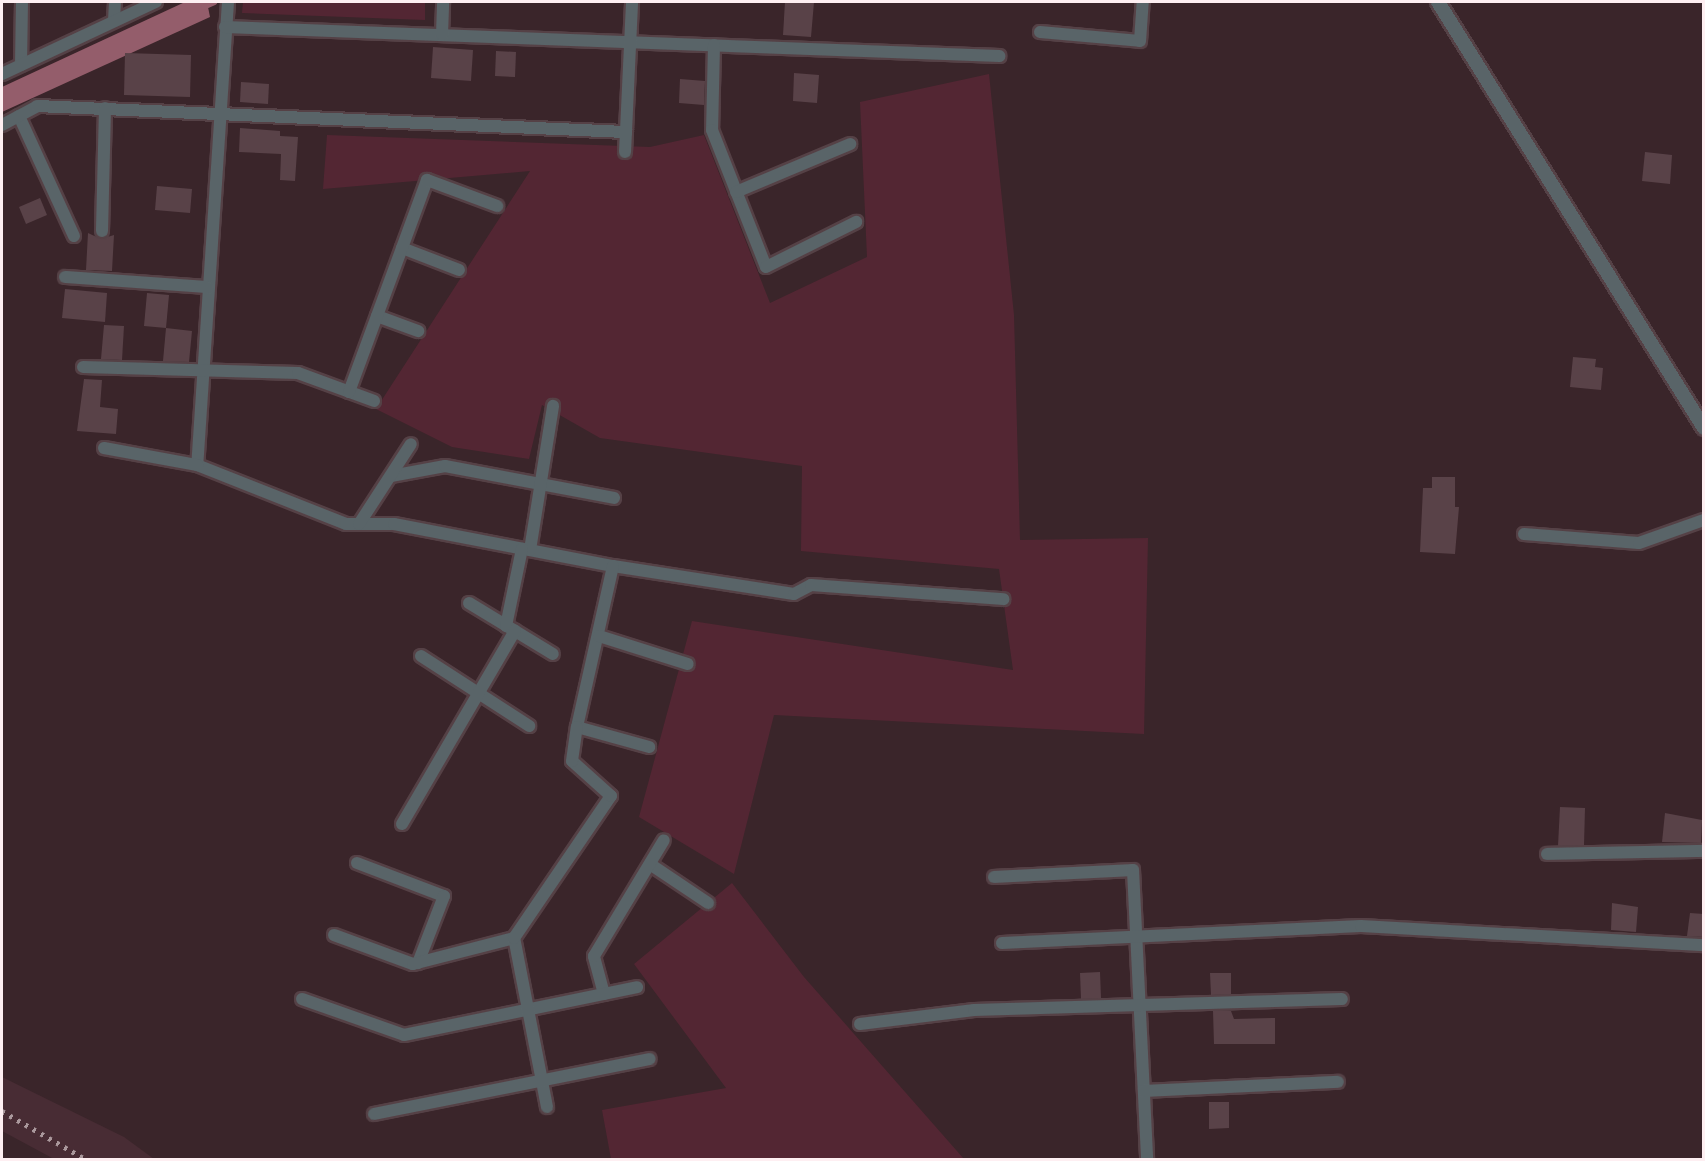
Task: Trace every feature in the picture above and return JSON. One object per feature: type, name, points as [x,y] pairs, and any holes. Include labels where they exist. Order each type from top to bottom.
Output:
[{"type":"street","points":[[21,65],[22,2]]},
{"type":"street","points":[[114,21],[115,2]]},
{"type":"street","points":[[2,74],[156,2]]},
{"type":"street","points":[[197,465],[228,2]]},
{"type":"street","points":[[442,35],[443,2]]},
{"type":"street","points":[[625,152],[632,2]]},
{"type":"street","points":[[1040,32],[1140,40],[1143,2]]},
{"type":"street","points":[[1438,2],[1704,428]]},
{"type":"street","points":[[225,27],[999,56]]},
{"type":"street","points":[[714,45],[712,130],[766,267],[856,222]]},
{"type":"street","points":[[2,124],[37,106],[626,132]]},
{"type":"street","points":[[102,231],[105,108]]},
{"type":"street","points":[[19,116],[74,236]]},
{"type":"street","points":[[736,192],[850,144]]},
{"type":"street","points":[[349,392],[427,180],[497,206]]},
{"type":"street","points":[[402,248],[459,270]]},
{"type":"street","points":[[65,277],[208,287]]},
{"type":"street","points":[[377,316],[418,331]]},
{"type":"street","points":[[83,367],[204,369],[298,374],[374,401]]},
{"type":"street","points":[[402,824],[478,693],[510,629],[553,406]]},
{"type":"street","points":[[359,524],[411,444]]},
{"type":"street","points":[[104,448],[197,465],[346,524],[394,524],[613,566],[794,594],[812,585],[1003,599]]},
{"type":"street","points":[[391,476],[445,466],[614,498]]},
{"type":"street","points":[[1524,534],[1639,543],[1704,520]]},
{"type":"street","points":[[334,935],[418,963],[514,938],[611,796],[572,761],[577,727],[613,566]]},
{"type":"street","points":[[469,603],[553,654]]},
{"type":"street","points":[[598,636],[687,664]]},
{"type":"street","points":[[421,656],[529,726]]},
{"type":"street","points":[[577,727],[649,747]]},
{"type":"street","points":[[604,994],[594,956],[664,840]]},
{"type":"street","points":[[1547,854],[1704,851]]},
{"type":"street","points":[[357,863],[444,896],[418,963]]},
{"type":"street","points":[[650,864],[708,903]]},
{"type":"street","points":[[994,877],[1133,870],[1147,1160]]},
{"type":"street","points":[[1002,943],[1361,926],[1704,945]]},
{"type":"street","points":[[514,938],[547,1107]]},
{"type":"street","points":[[302,999],[404,1035],[637,987]]},
{"type":"street","points":[[860,1024],[974,1010],[1342,999]]},
{"type":"street","points":[[374,1114],[650,1059]]},
{"type":"street","points":[[1144,1091],[1338,1082]]},
{"type":"shaded area","points":[[185,2],[207,2],[210,17],[2,112],[2,87]]},
{"type":"shaded area","points":[[243,2],[425,2],[425,20],[242,13]]},
{"type":"shaded area","points":[[989,74],[1014,315],[1020,540],[1148,538],[1144,734],[774,715],[734,874],[639,817],[692,621],[1013,670],[999,569],[801,551],[802,466],[600,438],[542,405],[529,459],[452,447],[376,409],[530,171],[323,189],[327,135],[650,147],[704,135],[770,303],[867,257],[860,102]]},
{"type":"shaded area","points":[[732,883],[804,977],[964,1159],[611,1159],[602,1110],[726,1088],[634,964]]},
{"type":"shaded area","points":[[2,1077],[124,1137],[154,1159],[54,1159],[2,1131]]},
{"type":"building","points":[[785,2],[814,2],[811,37],[783,35]]},
{"type":"building","points":[[433,47],[473,50],[471,81],[431,78]]},
{"type":"building","points":[[496,51],[516,52],[515,77],[495,76]]},
{"type":"building","points":[[125,53],[191,55],[190,97],[124,95]]},
{"type":"building","points":[[794,73],[819,75],[817,103],[793,101]]},
{"type":"building","points":[[680,79],[705,81],[704,105],[679,103]]},
{"type":"building","points":[[241,82],[269,84],[268,104],[240,102]]},
{"type":"building","points":[[240,128],[280,131],[280,136],[298,137],[295,181],[280,180],[281,154],[239,152]]},
{"type":"building","points":[[1645,152],[1672,155],[1670,184],[1642,181]]},
{"type":"building","points":[[157,186],[192,189],[190,213],[155,210]]},
{"type":"building","points":[[40,198],[47,215],[26,224],[19,207]]},
{"type":"building","points":[[88,233],[101,239],[114,235],[112,271],[86,270]]},
{"type":"building","points":[[65,289],[107,293],[105,322],[62,318]]},
{"type":"building","points":[[147,293],[169,295],[166,328],[144,326]]},
{"type":"building","points":[[104,325],[124,326],[122,360],[101,359]]},
{"type":"building","points":[[166,328],[192,331],[189,362],[163,361]]},
{"type":"building","points":[[1573,357],[1596,359],[1595,367],[1603,368],[1601,390],[1570,387]]},
{"type":"building","points":[[84,379],[102,380],[100,407],[118,409],[116,434],[77,431]]},
{"type":"building","points":[[1432,477],[1455,477],[1455,507],[1459,507],[1455,554],[1420,552],[1423,488],[1432,488]]},
{"type":"building","points":[[1560,807],[1585,808],[1584,845],[1558,846]]},
{"type":"building","points":[[1665,813],[1702,820],[1701,843],[1662,842]]},
{"type":"building","points":[[1612,903],[1638,907],[1636,932],[1611,930]]},
{"type":"building","points":[[1690,913],[1704,914],[1704,937],[1687,936]]},
{"type":"building","points":[[1100,972],[1101,998],[1081,999],[1080,973]]},
{"type":"building","points":[[1210,973],[1231,973],[1231,994],[1211,995]]},
{"type":"building","points":[[1213,1011],[1231,1011],[1234,1019],[1275,1018],[1275,1044],[1214,1044]]},
{"type":"building","points":[[1209,1102],[1229,1102],[1229,1128],[1209,1129]]},
{"type":"waterway","points":[[203,7],[214,2]]},
{"type":"railway","points":[[2,1111],[87,1160]]}]
